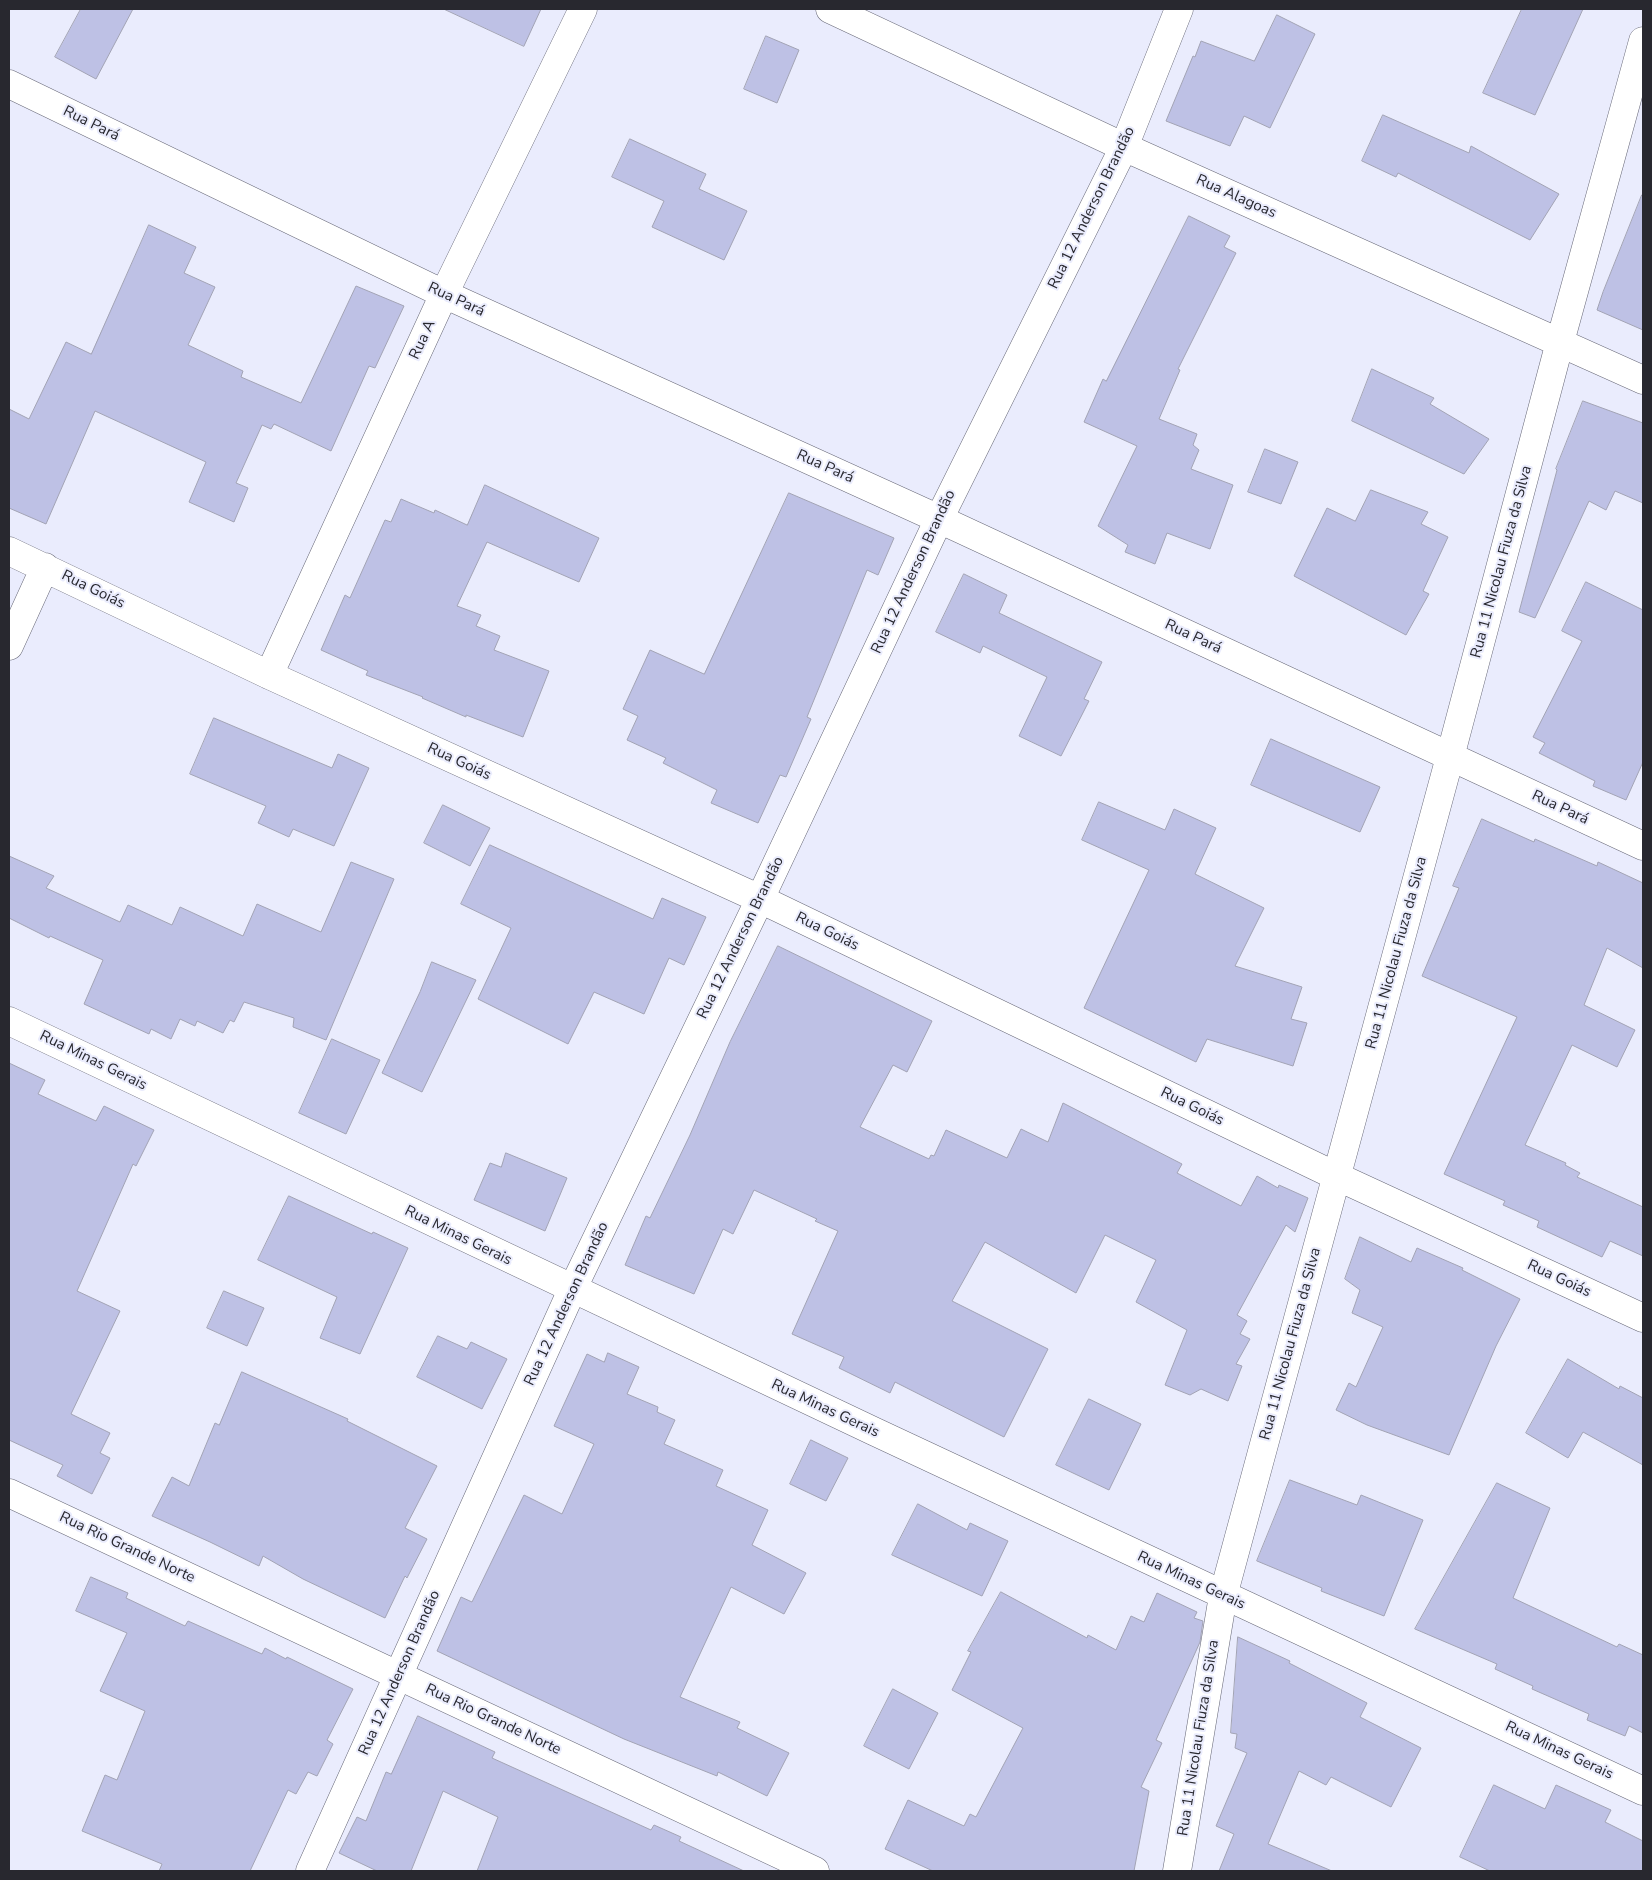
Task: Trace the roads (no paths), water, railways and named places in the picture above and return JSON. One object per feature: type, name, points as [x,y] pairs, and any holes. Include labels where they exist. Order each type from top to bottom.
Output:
[{"type":"street","name":"Rua A","points":[[269,675],[444,294],[583,9]]},
{"type":"street","name":"Rua Alagoas","points":[[830,9],[1124,147],[1643,380]]},
{"type":"street","name":"Rua 12 Anderson Brandão","points":[[310,1871],[572,1290],[760,899],[939,519],[1124,147],[1179,9]]},
{"type":"street","name":"Rua 11 Nicolau Fiuza da Silva","points":[[1177,1871],[1223,1596],[1560,342],[1643,41]]},
{"type":"street","name":"Rua Pará","points":[[9,84],[444,294],[939,519],[1643,846]]},
{"type":"street","name":"Rua Goiás","points":[[9,550],[269,675],[760,899],[1336,1176],[1643,1318]]},
{"type":"street","points":[[9,646],[44,566]]},
{"type":"street","name":"Rua Minas Gerais","points":[[9,1021],[572,1290],[1643,1791]]},
{"type":"street","name":"Rua Rio Grande Norte","points":[[9,1493],[814,1871]]}]
